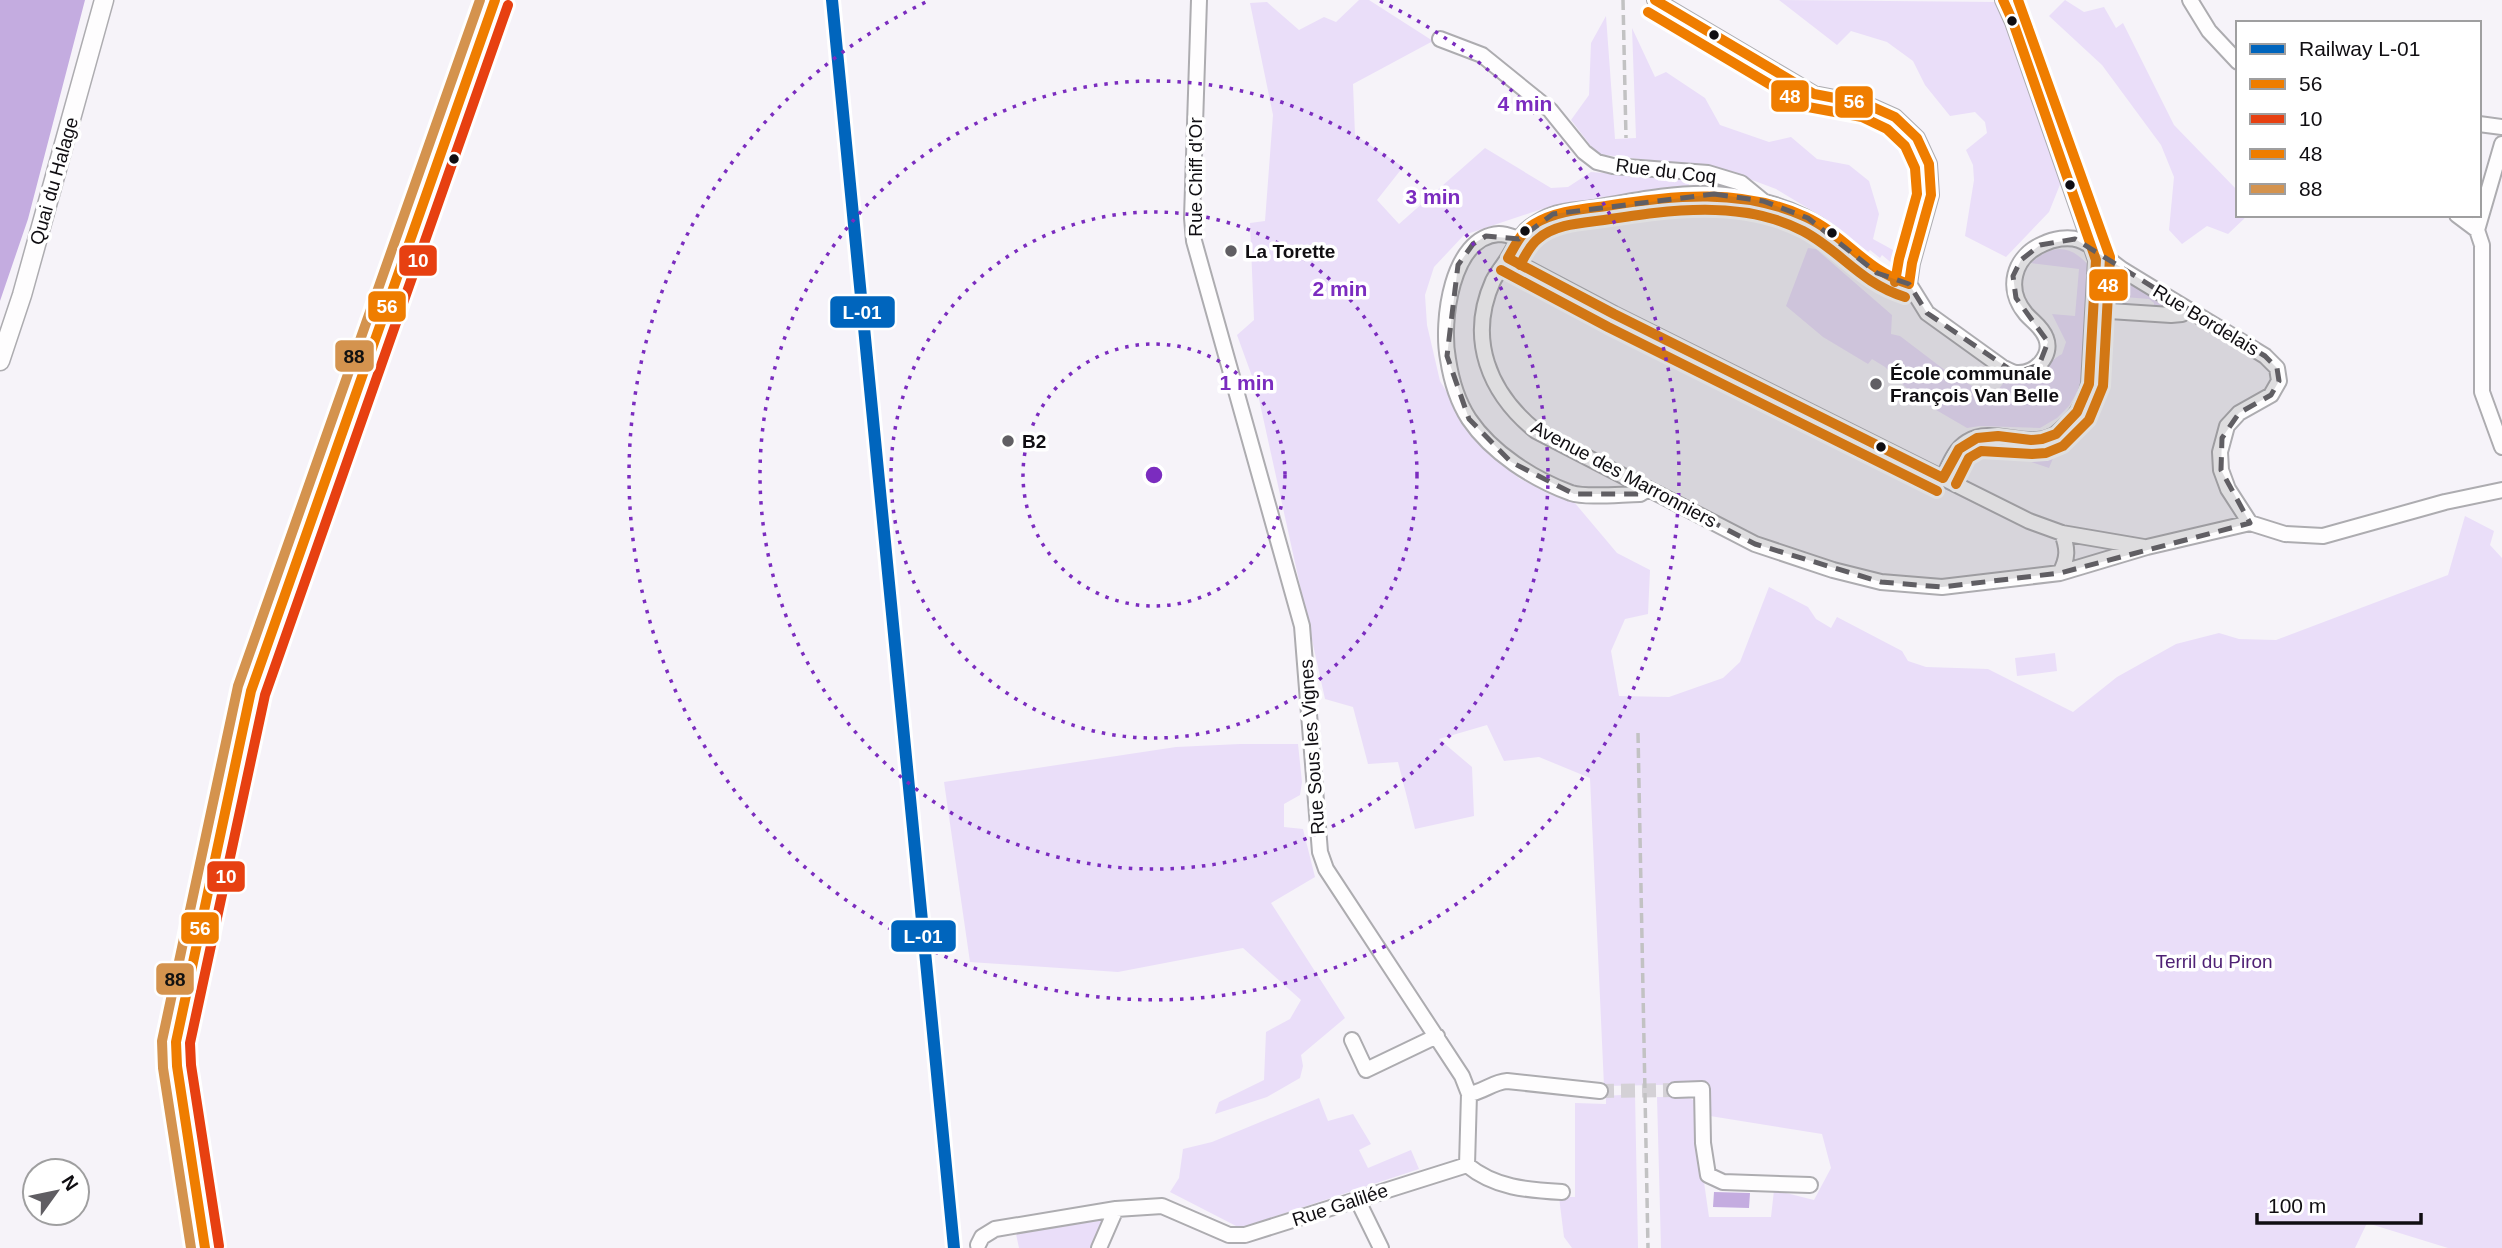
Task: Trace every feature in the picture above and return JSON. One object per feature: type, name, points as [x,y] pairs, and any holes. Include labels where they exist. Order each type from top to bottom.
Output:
[{"type":"main road","name":"Quai du Halage","points":[[0,361],[26,282],[104,0]]},
{"type":"street","points":[[205,1248],[177,1066],[176,1042],[251,691],[495,0]]},
{"type":"street","name":"Rue Chiff d'Or","points":[[1199,0],[1192,218],[1194,241],[1247,431]]},
{"type":"street","points":[[1655,0],[1814,94],[1866,104],[1895,117],[1917,138],[1929,164],[1931,195],[1912,263],[1909,285]]},
{"type":"street","points":[[1943,478],[1955,453],[1967,442],[1982,437],[2039,439],[2052,436],[2071,420],[2085,400],[2089,384],[2096,260],[2003,0]]},
{"type":"street","points":[[2190,0],[2209,31],[2236,60]]},
{"type":"street","name":"Rue du Coq","points":[[1440,39],[1482,55],[1550,110],[1584,152],[1597,162],[1613,166],[1709,173],[1741,183],[1763,201]]},
{"type":"street","points":[[2481,124],[2502,127]]},
{"type":"street","points":[[2481,216],[2502,144]]},
{"type":"street","name":"Avenue des Marronniers","points":[[1909,285],[1892,281],[1877,273],[1828,231],[1808,218],[1763,201],[1714,194],[1673,196],[1553,214],[1531,226],[1519,239],[1494,278],[1483,324],[1484,360],[1501,395],[1536,431],[1755,544],[1833,570],[1881,582],[1942,587],[2060,573],[2147,547],[2250,523]]},
{"type":"street","points":[[2460,217],[2477,230]]},
{"type":"street","points":[[2481,217],[2477,230],[2482,254],[2482,393],[2502,447]]},
{"type":"street","points":[[1519,239],[1502,233],[1486,236],[1473,244],[1458,265],[1447,319],[1447,356],[1454,386],[1469,419],[1511,462],[1574,494],[1640,494],[1648,489]]},
{"type":"street","name":"Rue Bordelais","points":[[1909,285],[1927,313],[1955,334],[2002,367],[2015,373],[2029,371],[2039,365],[2045,356],[2048,342],[2042,330],[2026,314],[2016,298],[2013,276],[2021,260],[2039,245],[2056,239],[2075,239],[2092,246],[2115,264],[2265,356],[2277,369],[2279,381],[2271,395],[2239,413],[2227,426],[2220,452],[2221,470],[2228,489],[2250,523]]},
{"type":"street","points":[[1508,258],[1614,314],[2029,521],[2062,533],[2147,547]]},
{"type":"street","points":[[2094,310],[2171,315],[2182,314],[2186,308]]},
{"type":"street","name":"Rue Sous les Vignes","points":[[1247,431],[1303,626],[1320,852],[1326,869],[1462,1076],[1469,1094],[1467,1165]]},
{"type":"street","points":[[2250,523],[2285,534],[2323,536],[2445,502],[2502,490]]},
{"type":"street","points":[[2060,573],[2067,559],[2067,547],[2062,533]]},
{"type":"street","points":[[1352,1040],[1366,1070],[1437,1036]]},
{"type":"street","points":[[1469,1094],[1479,1093],[1499,1082],[1600,1091]]},
{"type":"street","points":[[1675,1090],[1702,1088],[1703,1143],[1708,1175],[1723,1182],[1810,1185]]},
{"type":"street","points":[[1467,1165],[1500,1185],[1562,1192]]},
{"type":"street","name":"Rue Galilée","points":[[978,1245],[982,1237],[995,1229],[1116,1209],[1162,1206],[1229,1235],[1245,1236],[1467,1165]]},
{"type":"street","points":[[1357,1199],[1381,1248]]},
{"type":"street","points":[[1099,1248],[1116,1209]]},
{"type":"highlighted area","points":[[1714,194],[1763,201],[1808,218],[1877,273],[1909,284],[1927,313],[2015,373],[2039,365],[2048,342],[2016,298],[2013,276],[2021,260],[2040,245],[2075,239],[2265,356],[2277,368],[2279,381],[2271,395],[2239,413],[2222,438],[2221,470],[2250,523],[2060,573],[1942,587],[1881,582],[1800,560],[1755,544],[1648,489],[1640,494],[1574,494],[1511,462],[1469,419],[1447,356],[1458,265],[1473,244],[1486,236],[1519,239],[1553,214]]},
{"type":"green space","name":"Terril du Piron","points":[[1359,0],[1369,0],[1433,41],[1353,84],[1355,135],[1403,167],[1377,200],[1399,224],[1485,148],[1551,188],[1568,187],[1591,172],[1688,180],[1690,189],[1548,207],[1464,235],[1434,267],[1425,295],[1427,325],[1440,381],[1477,441],[1520,479],[1574,502],[1617,553],[1650,570],[1648,614],[1625,619],[1611,651],[1619,696],[1669,697],[1723,678],[1740,662],[1769,587],[1808,607],[1816,619],[1831,628],[1837,617],[1902,651],[1908,661],[1926,667],[1988,669],[2073,712],[2117,677],[2176,644],[2219,633],[2239,639],[2276,640],[2448,575],[2465,516],[2494,531],[2490,545],[2502,558],[2502,1248],[2448,1248],[2367,1223],[2355,1248],[1661,1248],[1657,1097],[1687,1097],[1697,1102],[1701,1161],[1709,1217],[1771,1217],[1774,1190],[1814,1200],[1831,1168],[1822,1134],[1710,1116],[1708,1084],[1604,1086],[1590,778],[1539,757],[1504,761],[1487,725],[1439,739],[1472,767],[1474,816],[1415,829],[1398,762],[1368,764],[1353,707],[1325,699],[1257,390],[1237,335],[1254,320],[1250,223],[1265,221],[1273,115],[1250,3],[1267,2],[1299,30],[1324,17],[1336,22]]},
{"type":"green space","points":[[1779,0],[1997,2],[2017,48],[2061,182],[2049,212],[2006,257],[1965,236],[1974,180],[1973,165],[1966,150],[1987,133],[1985,122],[1975,112],[1950,116],[1925,85],[1913,61],[1887,42],[1851,31],[1837,45]]},
{"type":"green space","points":[[2065,0],[2084,12],[2104,7],[2116,28],[2123,23],[2174,125],[2236,189],[2236,217],[2246,217],[2228,234],[2207,226],[2182,244],[2169,230],[2174,177],[2161,145],[2102,65],[2049,16]]},
{"type":"green space","points":[[1606,16],[1615,139],[1636,138],[1632,28],[1655,77],[1666,72],[1705,98],[1720,125],[1769,142],[1791,137],[1817,159],[1849,165],[1869,181],[1879,214],[1873,239],[1904,256],[1903,266],[1897,272],[1889,272],[1894,265],[1882,255],[1880,258],[1870,250],[1867,253],[1821,216],[1776,189],[1723,169],[1597,154],[1571,120],[1589,95],[1591,43]]},
{"type":"green space","points":[[1808,248],[1816,249],[1892,315],[1891,334],[1900,336],[1950,374],[1993,397],[2007,378],[2038,376],[2062,354],[2066,342],[2052,314],[2075,316],[2079,269],[2031,263],[2046,252],[2068,250],[2089,266],[2081,386],[2069,406],[2057,418],[2040,428],[1967,428],[1919,400],[1885,367],[1872,359],[1868,364],[1823,337],[1786,306]]},
{"type":"green space","points":[[2108,275],[2115,275],[2164,304],[2165,308],[2154,310],[2154,303],[2149,299],[2112,296],[2112,282],[2103,280]]},
{"type":"green space","points":[[2061,439],[2049,468],[2002,452],[1993,446],[2044,447]]},
{"type":"green space","points":[[2055,653],[2057,671],[2017,676],[2015,658]]},
{"type":"green space","points":[[1298,744],[1302,782],[1300,795],[1284,804],[1284,827],[1303,829],[1315,877],[1271,903],[1345,1018],[1301,1055],[1303,1066],[1300,1078],[1267,1097],[1215,1114],[1219,1102],[1264,1080],[1266,1032],[1290,1019],[1301,1000],[1243,948],[1118,972],[970,962],[944,782],[1176,747]]},
{"type":"green space","points":[[1635,1094],[1638,1248],[1572,1248],[1564,1237],[1559,1197],[1575,1197],[1575,1103],[1606,1104],[1606,1096]]},
{"type":"green space","points":[[1319,1098],[1328,1121],[1353,1114],[1371,1144],[1359,1150],[1368,1168],[1411,1150],[1419,1169],[1240,1228],[1170,1192],[1179,1178],[1183,1149],[1212,1142]]},
{"type":"green space","points":[[1109,1214],[1093,1248],[1019,1248],[1016,1234]]},
{"type":"shaded area","points":[[0,0],[85,0],[28,219],[0,301]]},
{"type":"shaded area","points":[[1714,1192],[1750,1193],[1749,1208],[1713,1207]]},
{"type":"tunnel","points":[[1600,1091],[1675,1090]]},
{"type":"railway","points":[[1623,0],[1626,138]]},
{"type":"railway","points":[[1638,733],[1648,1248]]},
{"type":"rail line","name":"L-01","points":[[832,0],[954,1248]]},
{"type":"transit line","name":"88","points":[[191,1248],[163,1068],[162,1041],[238,686],[480,0]]},
{"type":"transit line","name":"56","points":[[205,1248],[177,1066],[176,1042],[251,691],[495,0]]},
{"type":"transit line","name":"56","points":[[1655,0],[1814,94],[1866,104],[1895,117],[1917,138],[1929,164],[1931,195],[1912,263],[1909,284]]},
{"type":"transit line","name":"56","points":[[1943,478],[1959,449],[1977,438],[1998,436],[2031,440],[2056,434],[2077,412],[2089,384],[2096,260],[2003,0]]},
{"type":"transit line","name":"48","points":[[1956,484],[1969,458],[1981,451],[2032,454],[2046,453],[2063,446],[2089,420],[2103,386],[2110,257],[2018,0]]},
{"type":"transit line","name":"10","points":[[219,1246],[191,1065],[190,1043],[265,695],[508,5]]},
{"type":"transit line","name":"48","points":[[1648,12],[1808,107],[1862,117],[1887,129],[1905,146],[1915,168],[1917,194],[1895,282]]},
{"type":"transit line","name":"56","points":[[1508,258],[1529,227],[1560,213],[1657,199],[1708,196],[1758,202],[1806,217],[1832,233],[1880,271],[1909,284]]},
{"type":"transit line","name":"48","points":[[1520,265],[1535,241],[1561,227],[1654,213],[1730,211],[1755,214],[1803,231],[1875,284],[1905,297]]},
{"type":"transit line","name":"56","points":[[1508,258],[1614,314],[1943,478]]},
{"type":"transit line","name":"48","points":[[1501,270],[1608,327],[1937,491]]},
{"type":"place","name":"La Torette","points":[[1231,251]]},
{"type":"place","name":"École communale François Van Belle","points":[[1876,384]]},
{"type":"place","name":"B2","points":[[1008,441]]}]
